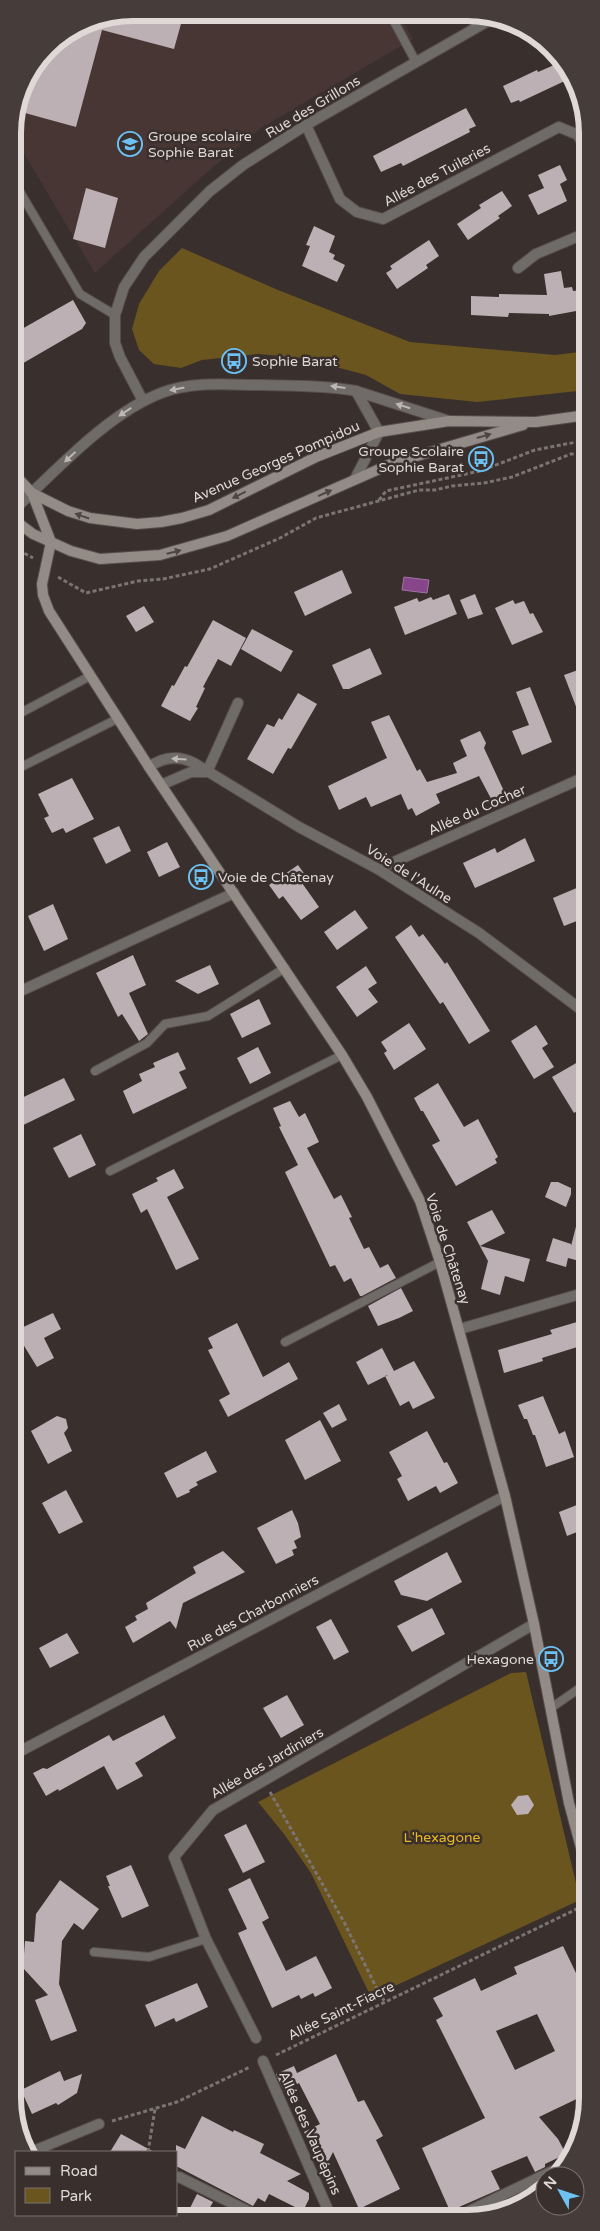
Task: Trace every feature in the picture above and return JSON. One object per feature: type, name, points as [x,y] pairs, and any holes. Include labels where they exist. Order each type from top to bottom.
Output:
[{"type":"street","name":"Rue des Grillons","points":[[143,401],[120,357],[115,343],[114,315],[124,287],[150,250],[210,191],[230,175],[306,125],[484,22]]},
{"type":"street","name":"Allée des Tuileries","points":[[306,125],[340,199],[357,212],[384,219],[559,127],[579,137]]},
{"type":"street","points":[[518,268],[536,254],[579,236]]},
{"type":"street","points":[[21,503],[106,424],[143,401],[165,391],[212,385],[333,386],[356,390],[449,421]]},
{"type":"street","points":[[355,479],[379,432],[356,390]]},
{"type":"street","name":"Avenue Georges Pompidou","points":[[32,492],[56,505],[90,518],[137,524],[182,518],[209,510],[316,457],[379,432],[449,421],[536,422],[579,417]]},
{"type":"street","name":"Avenue Georges Pompidou","points":[[21,526],[33,534],[71,551],[100,559],[160,555],[227,536],[393,464],[536,422]]},
{"type":"street","points":[[21,481],[32,492],[51,542]]},
{"type":"street","name":"Voie de Châtenay","points":[[51,542],[44,569],[43,595],[53,618],[149,767],[342,1055],[367,1097],[420,1201],[460,1329],[505,1496],[534,1624],[569,1803],[579,1840]]},
{"type":"street","points":[[161,784],[191,772],[207,772],[238,704]]},
{"type":"street","name":"Voie de l'Aulne","points":[[149,767],[165,759],[187,759],[299,827],[378,869],[479,933],[579,1008]]},
{"type":"street","name":"Allée du Cocher","points":[[378,869],[579,780]]},
{"type":"street","points":[[21,990],[234,893]]},
{"type":"street","points":[[460,1329],[579,1294]]},
{"type":"street","name":"Rue des Charbonniers","points":[[21,1751],[505,1496]]},
{"type":"street","name":"Allée des Jardiniers","points":[[256,2038],[206,1939],[174,1857],[213,1810],[534,1624]]},
{"type":"street","name":"Allée des Vaupépins","points":[[263,2061],[328,2210]]},
{"type":"street","points":[[34,2151],[99,2124]]},
{"type":"street","points":[[472,2210],[551,2172]]},
{"type":"street","points":[[179,2177],[246,2210]]},
{"type":"lane","points":[[394,21],[416,62]]},
{"type":"lane","points":[[21,194],[80,294],[114,315]]},
{"type":"lane","points":[[21,713],[90,676]]},
{"type":"lane","points":[[21,767],[118,718]]},
{"type":"lane","points":[[95,1071],[148,1043],[165,1024],[208,1016],[285,968]]},
{"type":"lane","points":[[110,1171],[342,1055]]},
{"type":"lane","points":[[285,1342],[440,1262]]},
{"type":"lane","points":[[551,1708],[579,1689]]},
{"type":"lane","points":[[94,1952],[149,1957],[206,1939]]},
{"type":"path","points":[[579,442],[535,450],[480,471],[436,482],[394,488],[386,491],[379,500],[419,490],[434,490],[503,479],[571,454],[579,454]]},
{"type":"path","points":[[262,1781],[344,1922],[385,2002]]},
{"type":"path","name":"Allée Saint-Fiacre","points":[[99,2124],[177,2102],[579,1908]]},
{"type":"path","points":[[148,2151],[155,2109]]},
{"type":"shaded area","name":"Groupe scolaire Sophie Barat","points":[[403,21],[413,39],[261,128],[204,175],[95,273],[21,148],[22,118],[30,90],[44,65],[59,49],[83,33],[118,22]]},
{"type":"shaded area","points":[[404,577],[429,580],[427,593],[402,590]]},
{"type":"green space","points":[[182,248],[278,290],[410,342],[555,355],[579,352],[579,391],[477,402],[400,394],[366,375],[302,358],[259,354],[202,360],[181,368],[154,364],[139,350],[132,329],[139,304],[159,271]]},
{"type":"green space","name":"L'hexagone","points":[[526,1672],[579,1900],[371,1997],[311,1873],[284,1834],[258,1802],[511,1673]]},
{"type":"building","points":[[182,21],[174,49],[102,30],[76,127],[25,113],[36,77],[54,54],[71,40],[90,30],[111,23]]},
{"type":"building","points":[[555,65],[566,81],[520,102],[519,100],[511,103],[503,86],[537,70],[538,72]]},
{"type":"building","points":[[466,108],[476,126],[469,129],[470,132],[403,166],[401,163],[381,172],[373,156]]},
{"type":"building","points":[[560,165],[567,180],[560,184],[567,201],[538,215],[528,195],[544,188],[538,175]]},
{"type":"building","points":[[86,188],[118,198],[105,248],[73,239]]},
{"type":"building","points":[[502,191],[512,206],[498,216],[500,218],[468,240],[457,224],[481,208],[479,205]]},
{"type":"building","points":[[314,226],[335,236],[329,252],[335,255],[333,259],[345,265],[337,282],[302,266],[310,246],[306,245]]},
{"type":"building","points":[[429,240],[439,256],[426,265],[428,268],[397,289],[386,273],[392,269],[390,266]]},
{"type":"building","points":[[561,271],[564,288],[572,287],[573,291],[579,290],[579,310],[549,316],[549,314],[509,313],[508,317],[471,315],[471,296],[499,297],[499,294],[547,295],[544,274]]},
{"type":"building","points":[[73,300],[86,323],[82,329],[21,364],[21,329]]},
{"type":"building","points":[[342,570],[352,593],[305,616],[294,592]]},
{"type":"building","points":[[449,594],[457,614],[405,635],[394,607],[417,598],[419,602],[431,597],[433,600]]},
{"type":"building","points":[[475,594],[483,614],[468,619],[460,600]]},
{"type":"building","points":[[513,600],[515,604],[524,601],[530,614],[533,613],[543,632],[512,645],[495,608]]},
{"type":"building","points":[[144,606],[154,622],[136,632],[126,616]]},
{"type":"building","points":[[213,620],[246,638],[231,666],[218,659],[203,687],[205,688],[196,707],[198,708],[190,721],[161,706],[172,685],[174,686],[185,666],[187,667]]},
{"type":"building","points":[[252,629],[293,651],[281,672],[241,649]]},
{"type":"building","points":[[370,648],[382,674],[349,689],[343,689],[332,665]]},
{"type":"building","points":[[579,670],[579,714],[564,675]]},
{"type":"building","points":[[530,687],[552,742],[522,755],[512,731],[529,725],[516,692]]},
{"type":"building","points":[[298,693],[317,704],[291,749],[288,748],[273,774],[247,759],[267,724],[274,727],[279,718],[282,720]]},
{"type":"building","points":[[389,715],[417,771],[420,769],[427,782],[457,773],[453,763],[467,756],[460,740],[480,731],[486,743],[484,748],[509,802],[496,808],[479,776],[436,794],[440,803],[416,816],[412,808],[408,810],[401,794],[371,807],[366,797],[339,810],[328,786],[387,758],[371,722]]},
{"type":"building","points":[[72,778],[94,819],[66,833],[63,828],[52,833],[44,818],[49,816],[38,794]]},
{"type":"building","points":[[119,826],[131,851],[106,864],[93,838]]},
{"type":"building","points":[[525,838],[535,861],[475,888],[463,863],[495,848],[497,853]]},
{"type":"building","points":[[167,842],[180,867],[159,877],[147,852]]},
{"type":"building","points":[[298,865],[308,879],[302,883],[319,907],[301,920],[283,896],[279,899],[269,885]]},
{"type":"building","points":[[579,887],[579,920],[564,926],[553,898]]},
{"type":"building","points":[[53,904],[68,939],[44,951],[28,916]]},
{"type":"building","points":[[355,910],[368,928],[337,950],[324,932]]},
{"type":"building","points":[[411,925],[419,937],[423,934],[445,964],[447,962],[490,1031],[469,1044],[443,1002],[440,1004],[395,937]]},
{"type":"building","points":[[133,955],[146,985],[129,993],[148,1034],[139,1041],[122,1014],[118,1017],[96,973]]},
{"type":"building","points":[[210,965],[219,984],[198,994],[175,981]]},
{"type":"building","points":[[366,966],[377,983],[368,989],[378,1002],[357,1017],[336,987]]},
{"type":"building","points":[[259,999],[271,1024],[242,1038],[230,1014]]},
{"type":"building","points":[[409,1023],[426,1049],[394,1070],[384,1053],[387,1051],[381,1042]]},
{"type":"building","points":[[536,1025],[548,1044],[542,1048],[554,1067],[534,1079],[511,1041]]},
{"type":"building","points":[[258,1047],[271,1073],[250,1084],[237,1058]]},
{"type":"building","points":[[178,1052],[186,1069],[179,1072],[187,1088],[133,1114],[123,1091],[142,1081],[139,1074],[155,1067],[153,1063]]},
{"type":"building","points":[[578,1062],[579,1110],[574,1113],[552,1077]]},
{"type":"building","points":[[64,1078],[75,1100],[21,1126],[21,1098]]},
{"type":"building","points":[[438,1083],[464,1127],[478,1119],[498,1157],[495,1159],[497,1163],[456,1186],[432,1145],[440,1141],[414,1098]]},
{"type":"building","points":[[290,1101],[299,1117],[305,1113],[319,1142],[307,1148],[334,1199],[341,1195],[352,1217],[349,1218],[364,1249],[369,1247],[380,1268],[388,1264],[396,1278],[362,1296],[360,1296],[351,1278],[344,1282],[335,1265],[330,1267],[285,1172],[298,1165],[279,1127],[281,1126],[273,1108]]},
{"type":"building","points":[[81,1134],[96,1165],[69,1178],[53,1148]]},
{"type":"building","points":[[174,1169],[184,1188],[167,1197],[199,1259],[176,1270],[147,1209],[141,1213],[132,1194],[158,1181],[156,1178]]},
{"type":"building","points":[[551,1182],[558,1182],[571,1188],[571,1194],[566,1207],[545,1197]]},
{"type":"building","points":[[492,1210],[505,1233],[480,1246],[530,1259],[524,1282],[505,1276],[500,1295],[481,1289],[488,1261],[467,1222]]},
{"type":"building","points":[[579,1215],[579,1261],[568,1258],[566,1267],[546,1261],[553,1238],[571,1244],[571,1246]]},
{"type":"building","points":[[401,1288],[413,1311],[378,1326],[368,1306]]},
{"type":"building","points":[[53,1313],[61,1329],[44,1338],[54,1358],[37,1367],[21,1341],[21,1328]]},
{"type":"building","points":[[579,1321],[579,1346],[542,1358],[543,1361],[504,1373],[498,1350],[552,1334],[550,1330]]},
{"type":"building","points":[[237,1323],[263,1377],[289,1362],[298,1379],[228,1417],[219,1400],[230,1394],[208,1350],[213,1348],[208,1338]]},
{"type":"building","points":[[382,1348],[394,1371],[414,1361],[435,1398],[413,1409],[409,1401],[400,1406],[385,1376],[368,1385],[356,1362]]},
{"type":"building","points":[[543,1396],[559,1434],[565,1431],[574,1457],[546,1467],[535,1435],[533,1435],[527,1419],[524,1419],[518,1405]]},
{"type":"building","points":[[339,1404],[347,1420],[332,1428],[323,1413]]},
{"type":"building","points":[[57,1416],[66,1419],[68,1428],[64,1433],[72,1451],[48,1464],[31,1431]]},
{"type":"building","points":[[320,1420],[341,1461],[305,1480],[285,1440]]},
{"type":"building","points":[[427,1431],[444,1463],[447,1462],[458,1483],[440,1493],[436,1486],[408,1501],[397,1479],[402,1476],[389,1452]]},
{"type":"building","points":[[206,1451],[217,1472],[196,1482],[198,1485],[189,1490],[190,1492],[177,1498],[164,1473]]},
{"type":"building","points":[[66,1490],[83,1522],[59,1534],[42,1503]]},
{"type":"building","points":[[579,1504],[579,1531],[567,1536],[559,1512]]},
{"type":"building","points":[[292,1510],[298,1523],[301,1537],[294,1541],[297,1548],[292,1550],[294,1555],[276,1564],[257,1528]]},
{"type":"building","points":[[223,1551],[245,1572],[183,1603],[176,1629],[170,1621],[133,1643],[125,1627],[137,1620],[135,1616],[148,1609],[146,1603],[196,1573],[193,1567]]},
{"type":"building","points":[[447,1552],[462,1582],[427,1601],[401,1595],[394,1581]]},
{"type":"building","points":[[432,1608],[445,1634],[412,1652],[397,1626]]},
{"type":"building","points":[[331,1619],[349,1652],[334,1660],[316,1627]]},
{"type":"building","points":[[67,1633],[79,1653],[50,1668],[39,1648]]},
{"type":"building","points":[[287,1695],[304,1725],[281,1738],[263,1708]]},
{"type":"building","points":[[164,1715],[176,1738],[135,1763],[143,1776],[117,1790],[104,1766],[59,1791],[58,1789],[46,1796],[33,1773],[43,1768],[47,1769],[109,1735],[113,1741]]},
{"type":"building","points":[[528,1795],[534,1805],[528,1814],[517,1815],[511,1805],[518,1796]]},
{"type":"building","points":[[246,1824],[265,1862],[243,1873],[224,1835]]},
{"type":"building","points":[[131,1865],[149,1906],[122,1918],[108,1886],[110,1886],[106,1876]]},
{"type":"building","points":[[250,1878],[269,1918],[262,1922],[286,1971],[316,1956],[332,1988],[315,1997],[313,1993],[301,1999],[299,1995],[272,2008],[238,1933],[247,1929],[228,1889]]},
{"type":"building","points":[[60,1880],[99,1909],[83,1930],[74,1923],[62,1941],[59,1984],[77,2031],[51,2041],[35,2000],[48,1995],[23,1968],[25,1941],[34,1942],[36,1914]]},
{"type":"building","points":[[563,1946],[579,1979],[579,2098],[539,2117],[558,2139],[565,2152],[563,2156],[545,2164],[545,2166],[535,2166],[535,2172],[527,2156],[491,2171],[500,2189],[450,2210],[422,2148],[485,2118],[436,2020],[443,2016],[433,1998],[475,1978],[481,1991],[517,1974],[514,1967]],"holes":[[[537,2014],[555,2051],[515,2070],[496,2031]]]},
{"type":"building","points":[[197,1983],[208,2007],[176,2022],[174,2018],[155,2027],[145,2005]]},
{"type":"building","points":[[336,2054],[358,2102],[364,2100],[383,2136],[376,2140],[400,2189],[359,2209],[333,2152],[329,2160],[320,2164],[304,2132],[320,2124],[299,2083],[284,2091],[276,2074],[294,2066],[297,2073]]},
{"type":"building","points":[[60,2071],[64,2081],[82,2074],[77,2093],[58,2105],[56,2103],[32,2114],[21,2090]]},
{"type":"building","points":[[202,2116],[233,2132],[234,2130],[264,2144],[260,2153],[301,2174],[287,2181],[309,2193],[309,2199],[304,2210],[269,2194],[265,2202],[258,2198],[253,2206],[178,2167],[176,2145],[185,2149]]},
{"type":"building","points":[[121,2134],[152,2151],[111,2151]]},
{"type":"building","points":[[197,2194],[213,2202],[208,2210],[189,2210]]},
{"type":"place","name":"Groupe scolaire Sophie Barat","points":[[130,144]]},
{"type":"place","name":"Sophie Barat","points":[[234,361]]},
{"type":"place","name":"Groupe Scolaire Sophie Barat","points":[[481,459]]},
{"type":"place","name":"Voie de Châtenay","points":[[201,877]]},
{"type":"place","name":"Hexagone","points":[[551,1659]]}]
